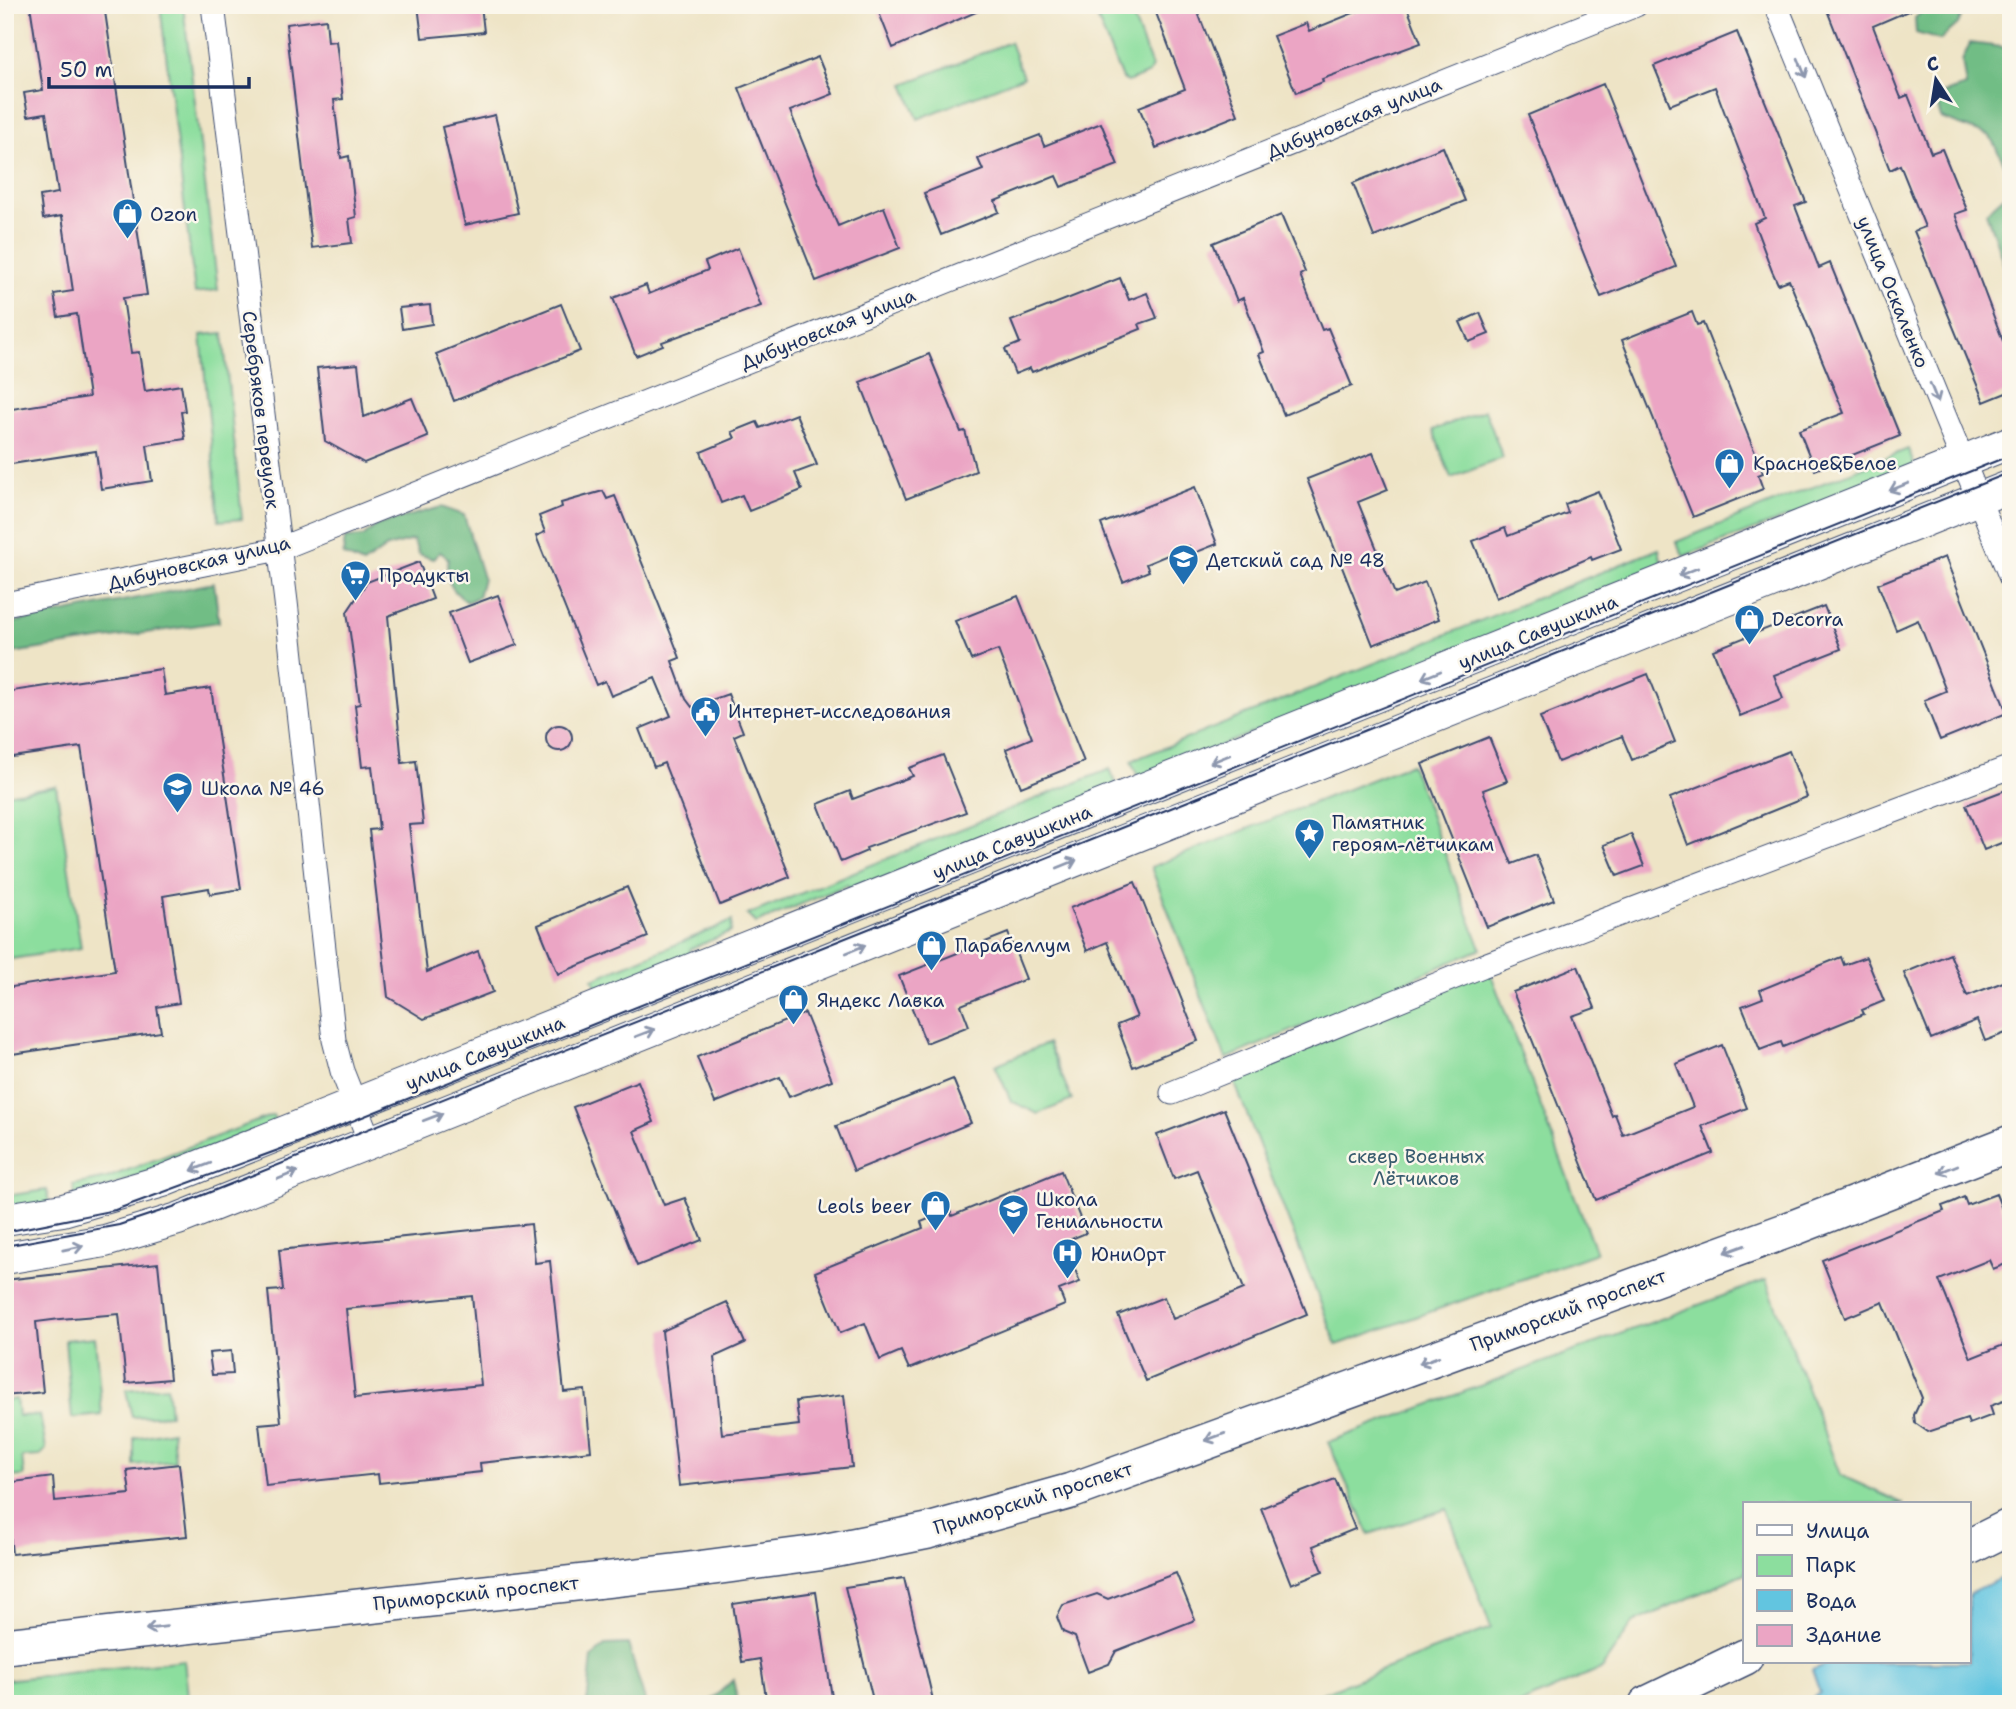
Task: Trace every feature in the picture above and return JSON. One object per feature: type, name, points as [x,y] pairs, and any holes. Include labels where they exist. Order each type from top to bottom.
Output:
[{"type":"main road","name":"улица Савушкина","points":[[5,1219],[63,1210],[137,1190],[2011,442]]},
{"type":"main road","name":"улица Савушкина","points":[[5,1258],[68,1249],[145,1231],[2011,486]]},
{"type":"main road","name":"Приморский проспект","points":[[5,1646],[676,1572],[818,1553],[928,1531],[1071,1491],[1788,1230],[2011,1143]]},
{"type":"main road","points":[[1970,1546],[2011,1526]]},
{"type":"main road","points":[[1647,1704],[1743,1658]]},
{"type":"street","name":"Серебряков переулок","points":[[214,5],[334,1040],[370,1142]]},
{"type":"street","name":"Дибуновская улица","points":[[5,604],[279,549],[1636,5]]},
{"type":"street","name":"улица Оскаленко","points":[[1776,5],[2011,578]]},
{"type":"street","points":[[1172,1093],[1482,966],[2011,767]]},
{"type":"green space","points":[[160,5],[183,5],[218,290],[195,293]]},
{"type":"green space","points":[[1121,5],[1129,7],[1152,67],[1149,73],[1128,82],[1122,79],[1098,20],[1101,13]]},
{"type":"green space","points":[[1920,5],[1966,5],[1958,24],[1940,40],[1916,33],[1915,18],[1922,12]]},
{"type":"green space","points":[[1010,42],[1023,77],[918,119],[904,84]]},
{"type":"green space","points":[[1970,43],[2009,48],[2011,43],[2011,285],[1986,212],[2005,195],[2007,169],[1990,136],[1941,118],[1935,96],[1966,86],[1962,61]]},
{"type":"green space","points":[[223,333],[242,519],[219,521],[201,335]]},
{"type":"green space","points":[[1485,410],[1503,458],[1451,478],[1433,430]]},
{"type":"green space","points":[[1908,449],[1916,469],[1684,556],[1676,542]]},
{"type":"green space","points":[[441,507],[464,515],[483,578],[478,597],[467,602],[461,598],[450,583],[447,572],[448,558],[440,552],[433,559],[419,554],[413,540],[387,547],[363,564],[343,555],[345,538],[363,537],[377,525]]},
{"type":"green space","points":[[1659,549],[1662,565],[1139,779],[1131,761]]},
{"type":"green space","points":[[214,583],[219,622],[5,654],[5,624]]},
{"type":"green space","points":[[1411,764],[1481,949],[1226,1059],[1151,867]]},
{"type":"green space","points":[[1110,769],[1118,788],[856,892],[847,885],[756,923],[747,915]]},
{"type":"green space","points":[[56,786],[81,948],[5,960],[5,794]]},
{"type":"green space","points":[[732,921],[731,932],[690,949],[690,959],[600,995],[593,979]]},
{"type":"green space","name":"сквер Военных Лётчиков","points":[[1489,969],[1596,1253],[1337,1345],[1234,1081]]},
{"type":"green space","points":[[1048,1043],[1072,1100],[1038,1114],[1011,1101],[995,1065]]},
{"type":"green space","points":[[273,1115],[277,1125],[76,1199],[73,1185],[107,1178]]},
{"type":"green space","points":[[47,1190],[49,1204],[5,1210],[5,1196]]},
{"type":"green space","points":[[1766,1280],[1840,1475],[1900,1502],[1743,1502],[1743,1574],[1633,1623],[1602,1668],[1520,1704],[1294,1704],[1491,1628],[1447,1509],[1369,1534],[1328,1442]]},
{"type":"green space","points":[[95,1337],[102,1415],[72,1418],[65,1340]]},
{"type":"green space","points":[[167,1386],[170,1415],[132,1417],[126,1390]]},
{"type":"green space","points":[[16,1399],[18,1416],[40,1415],[46,1449],[40,1456],[22,1457],[24,1476],[9,1477],[5,1401]]},
{"type":"green space","points":[[172,1431],[175,1461],[134,1465],[134,1438]]},
{"type":"green space","points":[[628,1644],[646,1704],[587,1704],[592,1657],[606,1645]]},
{"type":"green space","points":[[184,1660],[189,1704],[5,1704],[5,1680]]},
{"type":"green space","points":[[733,1680],[738,1704],[707,1704]]},
{"type":"water","points":[[2011,1573],[2011,1704],[1805,1704],[1820,1693],[1812,1670],[1826,1664],[1970,1664],[1970,1594]]},
{"type":"building","points":[[30,5],[104,5],[147,295],[123,298],[131,353],[139,352],[145,391],[181,385],[185,411],[181,412],[185,439],[147,445],[152,481],[101,489],[96,451],[5,465],[5,410],[89,397],[77,314],[58,317],[54,294],[73,291],[62,216],[43,219],[40,196],[58,193],[46,113],[28,116],[24,93],[43,90]]},
{"type":"building","points":[[418,5],[481,5],[484,32],[422,38]]},
{"type":"building","points":[[876,5],[989,5],[990,6],[893,48]]},
{"type":"building","points":[[1153,5],[1195,5],[1238,115],[1156,148],[1139,107],[1185,89]]},
{"type":"building","points":[[1373,5],[1406,5],[1421,43],[1322,79],[1323,82],[1296,93],[1273,36],[1306,23],[1309,31]]},
{"type":"building","points":[[1825,5],[1922,5],[1873,26],[1901,98],[1908,95],[1931,153],[1942,149],[1967,210],[1955,214],[2003,341],[2011,344],[2011,391],[1984,402],[1914,231],[1925,227],[1900,165],[1890,170]]},
{"type":"building","points":[[326,19],[328,42],[336,41],[343,99],[334,100],[341,158],[349,156],[356,217],[349,219],[352,243],[312,248],[286,24]]},
{"type":"building","points":[[1737,32],[1806,202],[1795,206],[1819,268],[1830,263],[1900,436],[1815,470],[1799,430],[1844,413],[1789,280],[1778,284],[1772,271],[1754,223],[1765,218],[1715,87],[1670,105],[1654,66]]},
{"type":"building","points":[[818,57],[833,94],[790,111],[819,183],[838,226],[884,207],[900,248],[816,281],[739,88]]},
{"type":"building","points":[[1603,84],[1676,267],[1601,297],[1528,115]]},
{"type":"building","points":[[495,115],[518,213],[465,225],[442,127]]},
{"type":"building","points":[[1101,123],[1118,165],[1061,187],[1056,176],[995,201],[999,212],[941,235],[924,193],[983,170],[978,159],[1040,135],[1044,146]]},
{"type":"building","points":[[1443,147],[1465,201],[1374,237],[1353,183]]},
{"type":"building","points":[[1281,215],[1305,272],[1300,275],[1322,330],[1328,328],[1352,386],[1284,415],[1259,354],[1264,352],[1243,298],[1237,301],[1213,243]]},
{"type":"building","points":[[738,248],[761,306],[662,342],[663,345],[636,356],[613,298],[646,285],[649,294],[708,270],[705,262]]},
{"type":"building","points":[[1120,278],[1129,300],[1147,293],[1157,318],[1139,324],[1141,329],[1032,372],[1030,368],[1015,374],[1005,349],[1020,343],[1011,321]]},
{"type":"building","points":[[561,304],[580,351],[454,401],[436,354]]},
{"type":"building","points":[[430,305],[432,324],[402,329],[399,308]]},
{"type":"building","points":[[1692,312],[1697,325],[1703,323],[1763,473],[1758,475],[1763,489],[1693,517],[1622,340]]},
{"type":"building","points":[[1480,313],[1489,334],[1469,342],[1460,322]]},
{"type":"building","points":[[929,354],[961,432],[965,431],[976,471],[906,499],[860,382]]},
{"type":"building","points":[[358,364],[364,417],[412,398],[428,437],[364,463],[325,441],[317,368]]},
{"type":"building","points":[[796,414],[817,465],[795,473],[802,490],[749,511],[742,495],[721,503],[701,452],[735,438],[732,432],[757,422],[760,428]]},
{"type":"building","points":[[1373,453],[1388,490],[1358,502],[1395,594],[1425,582],[1439,619],[1373,645],[1307,479]]},
{"type":"building","points":[[1195,487],[1217,544],[1192,554],[1189,546],[1146,564],[1149,571],[1123,582],[1101,524]]},
{"type":"building","points":[[603,491],[607,499],[615,496],[670,632],[680,658],[672,661],[686,699],[692,707],[728,694],[743,732],[734,736],[790,877],[720,905],[664,763],[654,767],[639,729],[671,716],[655,678],[611,696],[605,681],[596,685],[536,536],[545,532],[539,516],[562,507],[561,503]]},
{"type":"building","points":[[1598,491],[1621,549],[1592,560],[1591,557],[1496,598],[1473,541],[1505,528],[1508,536],[1568,513],[1565,504]]},
{"type":"building","points":[[1945,557],[2007,713],[1940,740],[1924,700],[1946,691],[1918,620],[1896,630],[1878,584]]},
{"type":"building","points":[[419,562],[433,599],[388,616],[402,763],[416,761],[423,824],[409,825],[427,972],[478,951],[493,992],[424,1019],[388,997],[369,830],[379,829],[372,766],[362,767],[355,705],[360,704],[347,612],[367,582]]},
{"type":"building","points":[[498,595],[517,645],[468,663],[449,613]]},
{"type":"building","points":[[1018,596],[1084,762],[1021,787],[1006,749],[1032,738],[998,650],[971,660],[955,621]]},
{"type":"building","points":[[1824,606],[1841,649],[1774,675],[1783,699],[1740,716],[1713,650]]},
{"type":"building","points":[[161,669],[165,695],[211,688],[241,889],[210,894],[209,888],[163,896],[179,1003],[157,1007],[161,1032],[5,1055],[5,988],[115,971],[81,747],[5,758],[5,692]]},
{"type":"building","points":[[1648,674],[1675,742],[1632,760],[1622,736],[1558,762],[1540,717]]},
{"type":"building","points":[[559,725],[568,729],[572,738],[568,747],[559,751],[550,747],[546,738],[550,729]]},
{"type":"building","points":[[1489,737],[1507,781],[1483,790],[1497,827],[1512,864],[1536,855],[1554,900],[1487,927],[1422,764]]},
{"type":"building","points":[[1789,751],[1807,797],[1688,845],[1670,798]]},
{"type":"building","points":[[943,755],[966,812],[866,848],[867,851],[841,862],[818,804],[850,791],[853,799],[913,776],[909,768]]},
{"type":"building","points":[[2011,788],[2011,839],[1984,850],[1966,805]]},
{"type":"building","points":[[1631,834],[1644,866],[1617,876],[1604,845]]},
{"type":"building","points":[[1135,882],[1198,1041],[1133,1067],[1117,1025],[1137,1017],[1107,942],[1087,951],[1070,908]]},
{"type":"building","points":[[627,887],[648,937],[558,974],[538,925]]},
{"type":"building","points":[[1008,933],[1026,979],[961,1005],[969,1026],[926,1043],[899,976]]},
{"type":"building","points":[[1950,954],[1967,996],[2011,979],[2011,1031],[1985,1041],[1977,1020],[1931,1039],[1904,973]]},
{"type":"building","points":[[1841,957],[1844,965],[1866,957],[1884,1001],[1862,1010],[1864,1014],[1783,1047],[1781,1042],[1760,1050],[1742,1006],[1763,998],[1760,990]]},
{"type":"building","points":[[1578,966],[1595,1008],[1572,1016],[1612,1116],[1615,1114],[1623,1135],[1693,1107],[1676,1064],[1722,1045],[1747,1108],[1702,1126],[1713,1153],[1596,1200],[1513,992]]},
{"type":"building","points":[[805,1013],[832,1080],[789,1097],[780,1077],[715,1103],[697,1057]]},
{"type":"building","points":[[953,1079],[971,1123],[854,1171],[836,1126]]},
{"type":"building","points":[[638,1081],[654,1122],[634,1131],[664,1205],[685,1198],[702,1240],[637,1266],[573,1107]]},
{"type":"building","points":[[1224,1109],[1307,1314],[1146,1381],[1118,1315],[1164,1297],[1173,1319],[1244,1289],[1197,1170],[1174,1179],[1157,1135]]},
{"type":"building","points":[[1061,1171],[1086,1233],[1064,1242],[1080,1282],[1059,1290],[1065,1305],[909,1369],[901,1351],[880,1360],[865,1323],[840,1333],[815,1272],[923,1228],[921,1222],[950,1210],[952,1216]]},
{"type":"building","points":[[1996,1194],[2011,1231],[2011,1262],[1993,1269],[1989,1260],[1939,1280],[1971,1358],[2011,1342],[2011,1398],[1990,1406],[1993,1415],[1969,1424],[1967,1419],[1928,1432],[1915,1423],[1914,1415],[1922,1398],[1883,1302],[1845,1318],[1822,1260],[1944,1211],[1942,1206],[1964,1197],[1967,1205]]},
{"type":"building","points":[[531,1224],[535,1263],[550,1261],[564,1392],[585,1390],[591,1451],[480,1463],[481,1472],[379,1483],[378,1474],[266,1486],[259,1424],[281,1422],[268,1291],[283,1290],[279,1250]],"holes":[[[472,1296],[481,1385],[355,1398],[346,1309]]]},
{"type":"building","points":[[158,1263],[170,1379],[126,1383],[119,1314],[60,1319],[36,1322],[43,1392],[5,1396],[5,1280]]},
{"type":"building","points":[[727,1302],[745,1343],[714,1357],[722,1434],[799,1425],[796,1401],[844,1395],[852,1467],[679,1486],[662,1331]]},
{"type":"building","points":[[231,1351],[233,1374],[212,1375],[209,1353]]},
{"type":"building","points":[[179,1464],[187,1536],[12,1554],[5,1483],[53,1477],[55,1501],[130,1494],[127,1470]]},
{"type":"building","points":[[1335,1479],[1355,1529],[1313,1546],[1323,1571],[1291,1584],[1261,1508]]},
{"type":"building","points":[[1176,1573],[1195,1620],[1116,1651],[1109,1664],[1088,1672],[1075,1637],[1063,1632],[1057,1617],[1063,1605],[1097,1594],[1108,1599]]},
{"type":"building","points":[[904,1578],[934,1704],[874,1704],[845,1587]]},
{"type":"building","points":[[816,1592],[833,1704],[767,1704],[760,1659],[742,1662],[733,1604]]},
{"type":"tram line","points":[[5,1232],[115,1210],[300,1142],[2011,455]]},
{"type":"tram line","points":[[5,1246],[119,1225],[173,1207],[2011,472]]},
{"type":"place","name":"Ozon","points":[[127,241]]},
{"type":"place","name":"Красное&Белое","points":[[1730,490]]},
{"type":"place","name":"Детский сад № 48","points":[[1183,587]]},
{"type":"place","name":"Продукты","points":[[356,602]]},
{"type":"place","name":"Decorra","points":[[1749,646]]},
{"type":"place","name":"Интернет-исследования","points":[[705,738]]},
{"type":"place","name":"Школа № 46","points":[[178,815]]},
{"type":"place","name":"Памятник героям-лётчикам","points":[[1309,860]]},
{"type":"place","name":"Парабеллум","points":[[932,972]]},
{"type":"place","name":"Яндекс Лавка","points":[[794,1027]]},
{"type":"place","name":"Leols beer","points":[[935,1233]]},
{"type":"place","name":"Школа Гениальности","points":[[1013,1237]]},
{"type":"place","name":"ЮниОрт","points":[[1068,1281]]}]
